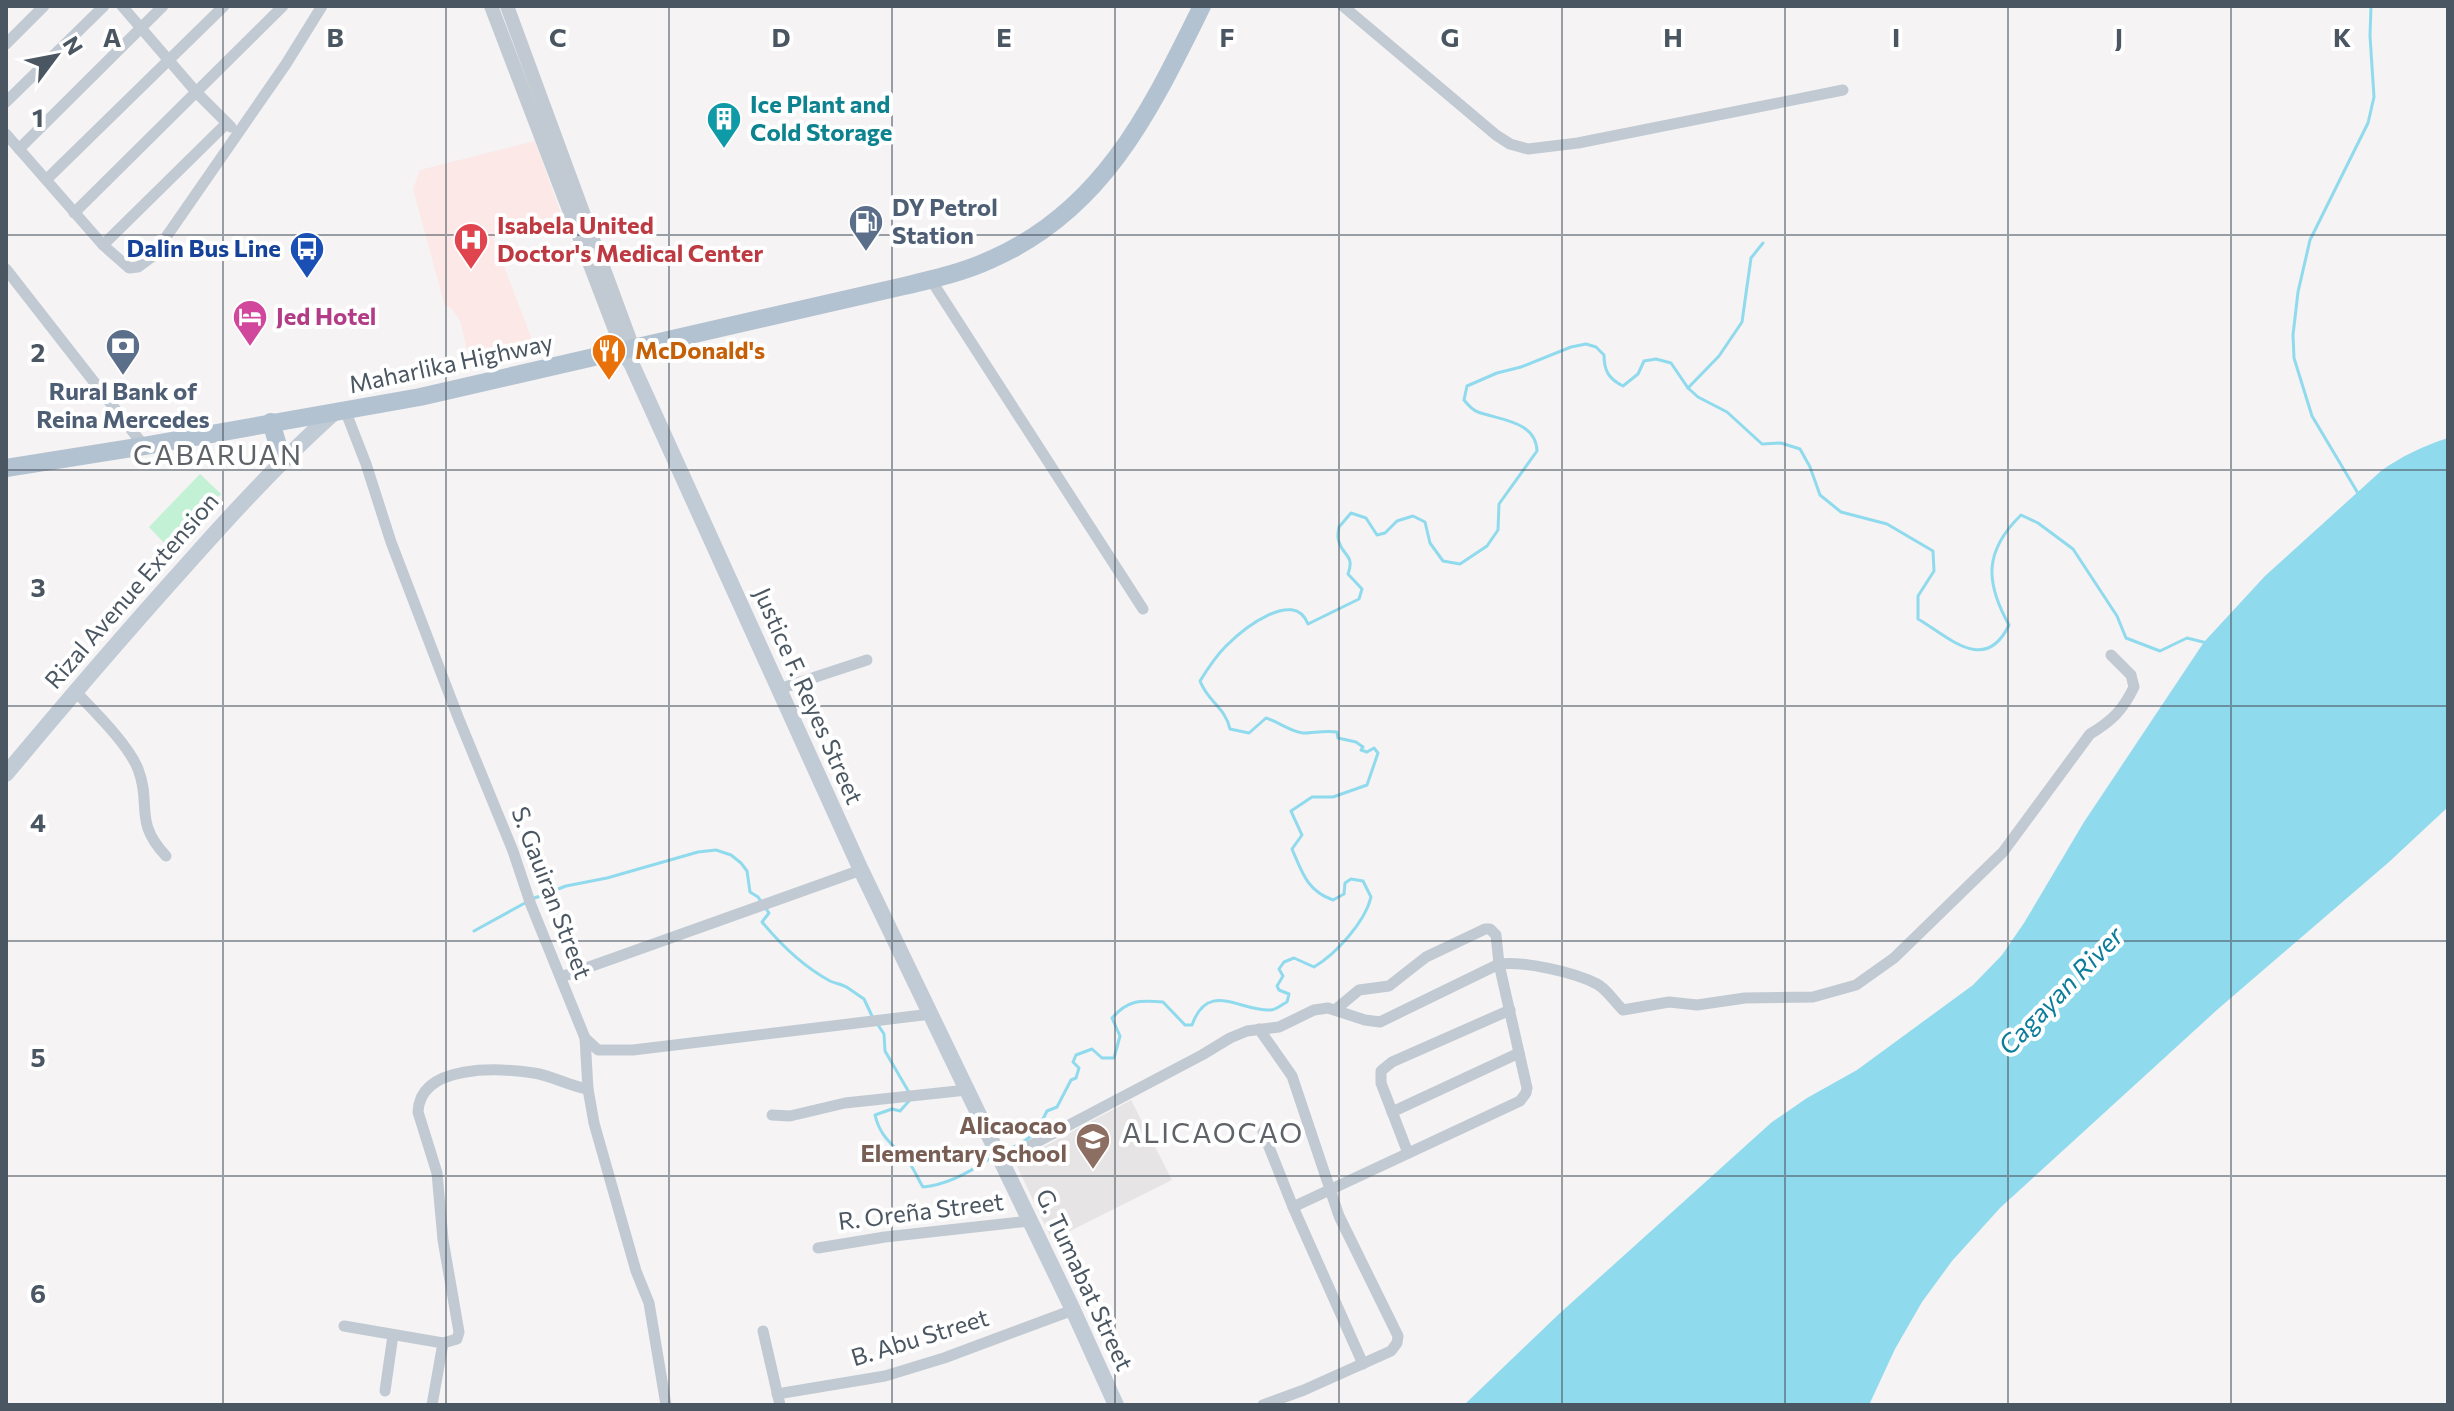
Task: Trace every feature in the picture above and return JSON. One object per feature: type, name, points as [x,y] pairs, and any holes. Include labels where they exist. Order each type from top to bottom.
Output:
[{"type":"main road","name":"Maharlika Highway","points":[[6,468],[340,411],[629,355],[965,270],[1019,246],[1066,213],[1092,189],[1132,138],[1202,6]]},
{"type":"main road","name":"Justice F. Reyes Street","points":[[629,355],[861,870],[945,1045]]},
{"type":"main road","name":"Rizal Avenue Extension","points":[[6,774],[169,584],[282,459],[340,411]]},
{"type":"main road","points":[[271,422],[282,459]]},
{"type":"main road","name":"G. Tumabat Street","points":[[945,1045],[1116,1405]]},
{"type":"street","points":[[6,44],[44,6]]},
{"type":"street","points":[[6,102],[104,6]]},
{"type":"street","points":[[122,6],[197,93],[237,133]]},
{"type":"street","points":[[19,149],[163,6]]},
{"type":"street","points":[[47,179],[224,6]]},
{"type":"street","points":[[74,213],[283,6]]},
{"type":"street","points":[[6,134],[103,245],[133,269],[153,256],[286,64],[322,6]]},
{"type":"street","points":[[491,6],[629,355]]},
{"type":"street","points":[[507,6],[629,355]]},
{"type":"street","points":[[1343,6],[1496,135],[1528,149],[1578,143],[1843,90]]},
{"type":"street","points":[[103,245],[227,123]]},
{"type":"street","points":[[6,269],[144,446]]},
{"type":"street","points":[[931,280],[1143,609]]},
{"type":"street","name":"S. Gauiran Street","points":[[340,411],[366,464],[391,542],[585,1038],[594,1123],[636,1271],[649,1303],[666,1405]]},
{"type":"street","points":[[999,1156],[1202,1055],[1230,1038],[1288,1024],[1314,1010],[1328,1008],[1380,1022],[1499,964],[1515,962],[1555,970],[1599,985],[1623,1010],[1669,1002],[1697,1005],[1745,998],[1813,997],[1856,985],[1894,958],[2003,852],[2090,734],[2125,706],[2134,687],[2131,675],[2111,655]]},
{"type":"street","points":[[779,689],[867,660]]},
{"type":"street","points":[[76,692],[106,724],[136,764],[144,783],[147,827],[166,856]]},
{"type":"street","points":[[561,977],[861,870]]},
{"type":"street","points":[[1293,1207],[1520,1101],[1526,1093],[1494,930],[1485,929],[1426,957],[1389,986],[1359,990],[1335,1010]]},
{"type":"street","points":[[1408,1153],[1380,1076],[1387,1066],[1510,1010]]},
{"type":"street","points":[[585,1038],[598,1050],[608,1052],[931,1014]]},
{"type":"street","points":[[1259,1029],[1292,1076],[1339,1216],[1398,1336],[1391,1351],[1263,1405]]},
{"type":"street","points":[[1392,1112],[1519,1053]]},
{"type":"street","points":[[344,1326],[443,1343],[457,1339],[459,1332],[443,1240],[437,1173],[418,1112],[425,1090],[442,1078],[466,1071],[534,1073],[588,1089]]},
{"type":"street","points":[[772,1115],[790,1116],[845,1103],[967,1090]]},
{"type":"street","points":[[1263,1132],[1363,1364]]},
{"type":"street","name":"R. Oreña Street","points":[[818,1248],[885,1237],[1030,1221]]},
{"type":"street","name":"B. Abu Street","points":[[778,1399],[885,1376],[944,1358],[1073,1310]]},
{"type":"street","points":[[763,1331],[778,1399]]},
{"type":"street","points":[[385,1391],[393,1335]]},
{"type":"street","points":[[432,1405],[443,1343]]},
{"type":"shaded area","name":"Isabela United Doctor's Medical Center","points":[[535,141],[562,217],[493,238],[536,350],[470,362],[460,320],[451,308],[445,306],[413,189],[420,170]]},
{"type":"shaded area","name":"Alicaocao Elementary School","points":[[1131,1100],[1172,1180],[1052,1240],[1015,1162]]},
{"type":"green space","points":[[200,474],[221,494],[169,548],[149,527]]},
{"type":"water","name":"Cagayan River","points":[[2448,438],[2448,807],[2218,1009],[2000,1208],[1952,1261],[1922,1302],[1895,1349],[1869,1405],[1464,1405],[1559,1314],[1772,1122],[1857,1070],[1973,985],[2002,955],[2024,923],[2084,822],[2204,642],[2265,576],[2381,471],[2413,452]]},
{"type":"waterway","points":[[2359,495],[2312,416],[2294,358],[2293,335],[2298,292],[2310,240],[2368,123],[2374,97],[2371,6]]},
{"type":"waterway","points":[[1688,388],[1719,356],[1742,322],[1751,258],[1763,243]]},
{"type":"waterway","points":[[1003,1152],[1030,1137],[1047,1111],[1057,1107],[1071,1080],[1076,1078],[1079,1068],[1073,1062],[1076,1055],[1092,1049],[1102,1058],[1114,1058],[1120,1036],[1112,1018],[1129,1004],[1163,1002],[1185,1025],[1192,1025],[1199,1011],[1216,1001],[1274,1009],[1287,1002],[1289,994],[1277,986],[1283,976],[1279,969],[1284,962],[1294,958],[1314,967],[1340,946],[1363,917],[1371,897],[1363,881],[1351,879],[1345,883],[1344,894],[1333,900],[1306,880],[1292,849],[1302,835],[1291,811],[1312,797],[1333,797],[1367,785],[1378,753],[1374,748],[1367,752],[1361,750],[1363,747],[1356,742],[1338,738],[1337,732],[1303,733],[1266,718],[1249,733],[1230,729],[1228,721],[1200,681],[1226,646],[1268,615],[1292,610],[1301,614],[1308,624],[1359,599],[1362,589],[1348,574],[1349,559],[1338,538],[1339,527],[1351,513],[1366,518],[1377,535],[1385,533],[1397,521],[1413,516],[1425,522],[1430,543],[1443,561],[1460,564],[1487,546],[1498,530],[1499,504],[1537,451],[1535,441],[1524,428],[1476,411],[1464,400],[1467,386],[1497,373],[1586,344],[1596,347],[1604,355],[1608,374],[1623,386],[1638,374],[1644,361],[1656,359],[1671,363],[1698,397],[1727,412],[1762,444],[1781,443],[1800,449],[1820,495],[1841,512],[1887,524],[1933,551],[1934,571],[1918,596],[1918,619],[1966,648],[1989,648],[2009,625],[1996,595],[1992,567],[2000,541],[2021,515],[2038,523],[2073,549],[2117,616],[2126,638],[2160,651],[2187,638],[2207,643]]},
{"type":"waterway","points":[[532,899],[566,886],[607,878],[698,852],[716,850],[731,855],[747,871],[750,892],[758,897],[769,913],[762,922],[769,931],[811,969],[864,999],[872,1016]]},
{"type":"waterway","points":[[474,931],[525,903]]},
{"type":"waterway","points":[[876,1022],[884,1034],[885,1051],[910,1094]]},
{"type":"waterway","points":[[909,1101],[900,1111],[892,1109],[875,1115],[885,1136],[910,1164],[923,1187],[959,1176],[992,1157]]},
{"type":"place","name":"Ice Plant and Cold Storage","points":[[724,150]]},
{"type":"place","name":"DY Petrol Station","points":[[866,253]]},
{"type":"place","name":"Isabela United Doctor's Medical Center","points":[[471,271]]},
{"type":"place","name":"Dalin Bus Line","points":[[307,280]]},
{"type":"place","name":"Jed Hotel","points":[[250,348]]},
{"type":"place","name":"Rural Bank of Reina Mercedes","points":[[123,377]]},
{"type":"place","name":"McDonald's","points":[[609,382]]},
{"type":"place","name":"Alicaocao Elementary School","points":[[1093,1171]]},
{"type":"district","name":"CABARUAN","points":[[218,455]]},
{"type":"district","name":"ALICAOCAO","points":[[1213,1133]]}]
